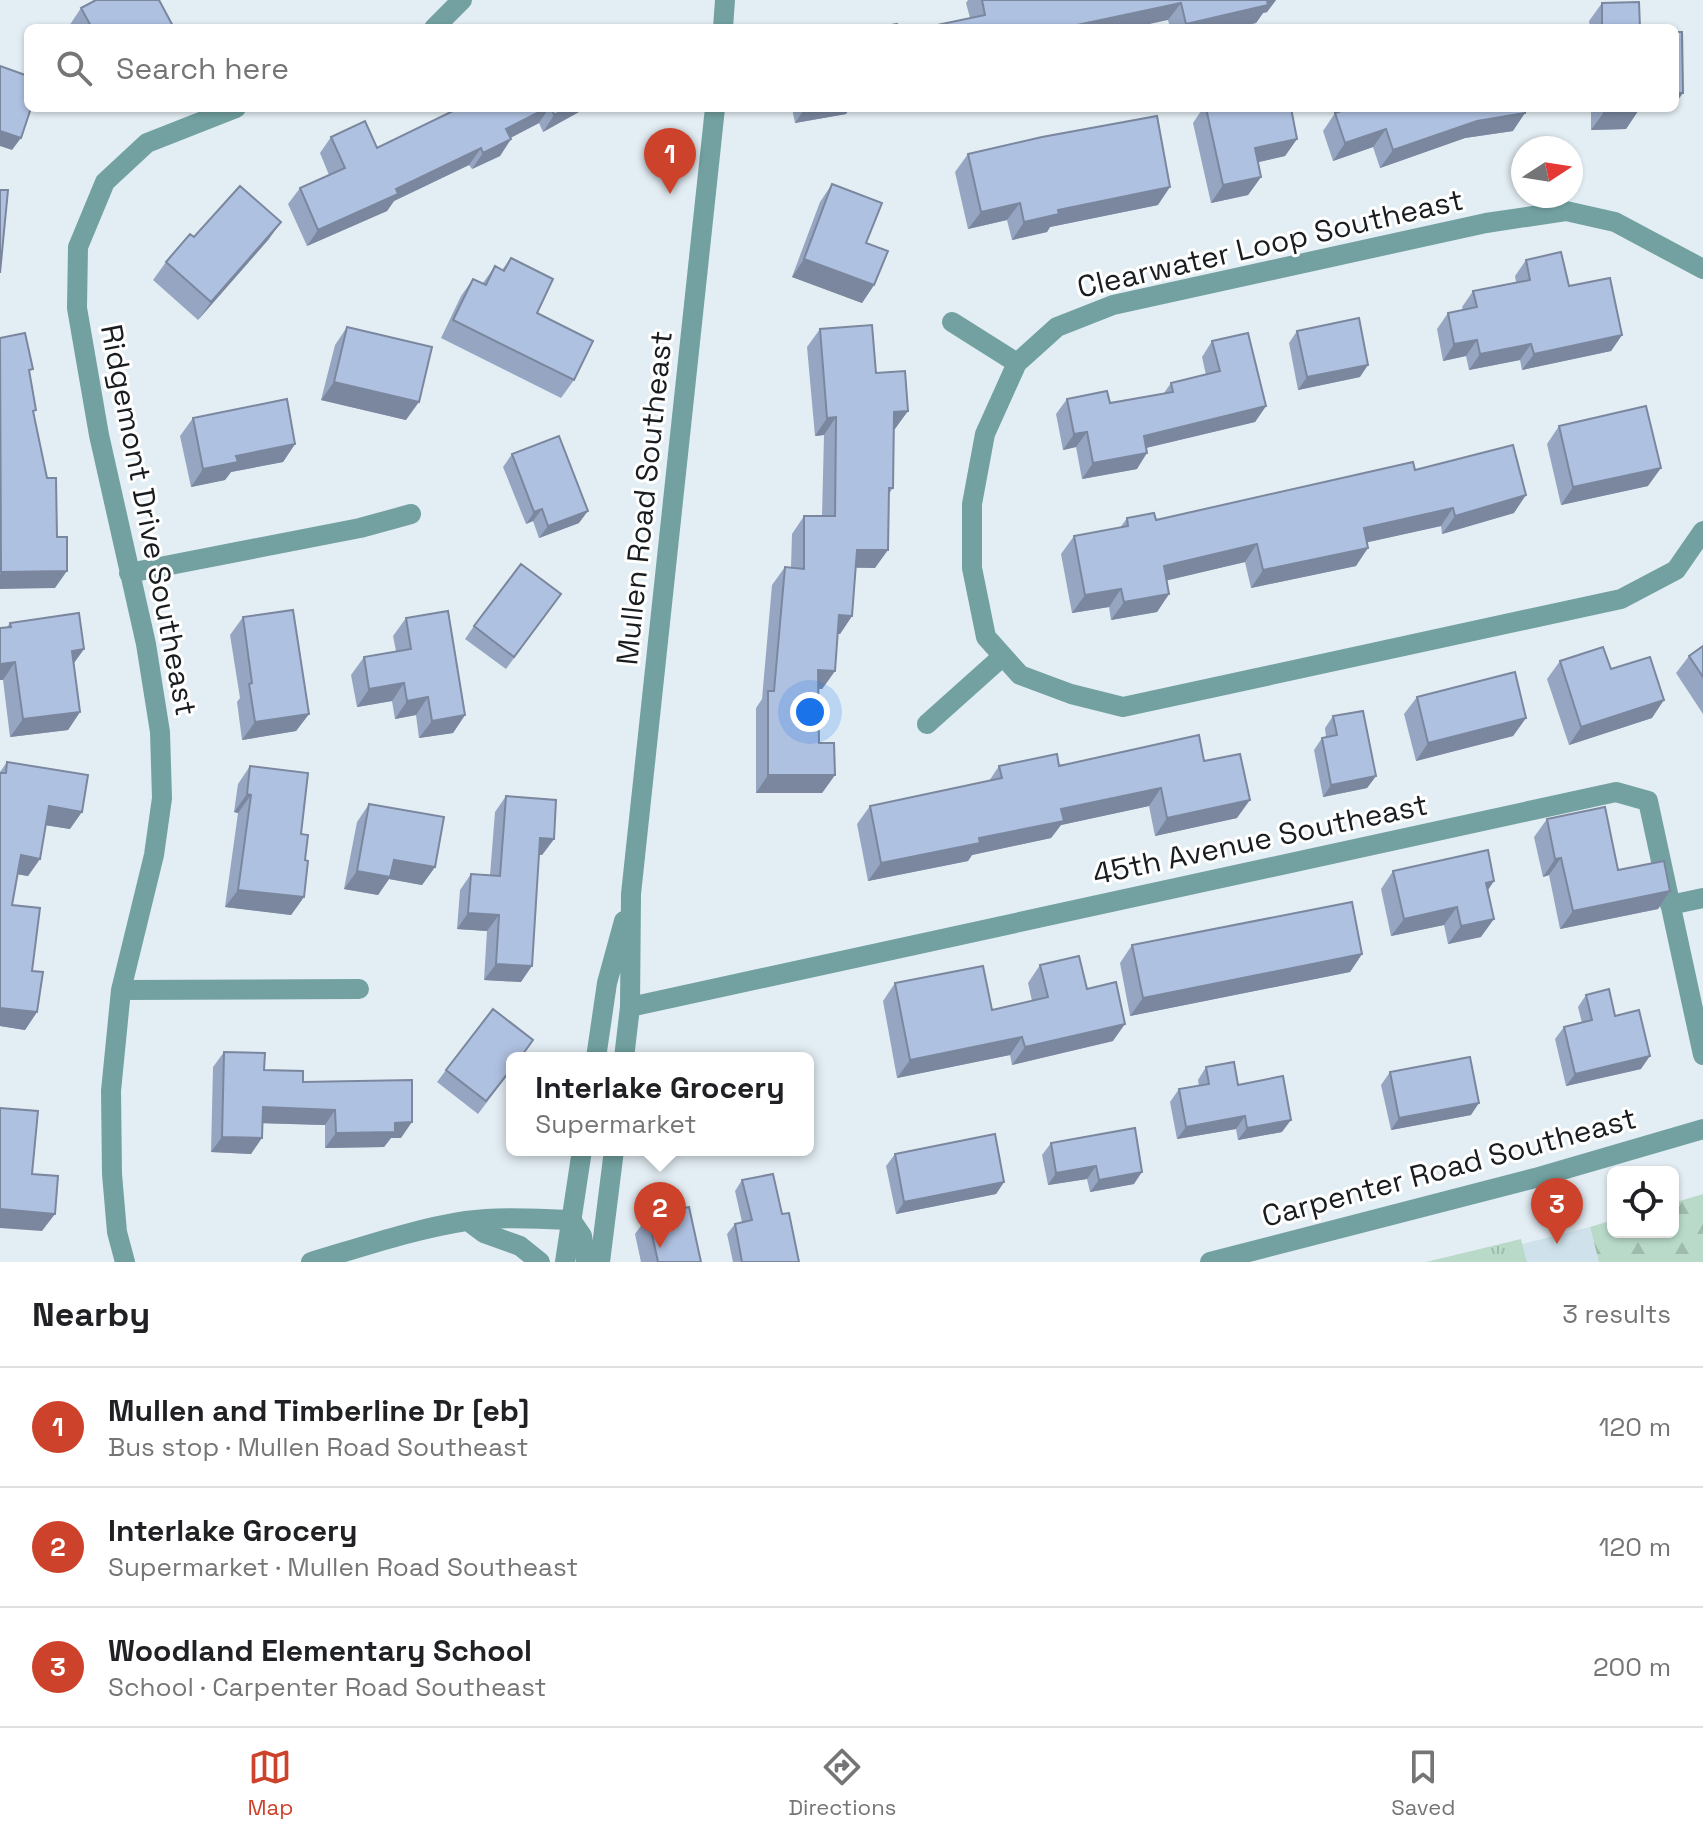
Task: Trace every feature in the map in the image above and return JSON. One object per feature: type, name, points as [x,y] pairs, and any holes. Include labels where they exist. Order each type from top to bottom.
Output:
[{"type":"street","points":[[438,24],[462,0]]},
{"type":"street","points":[[723,24],[725,0]]},
{"type":"street","name":"Ridgemont Drive Southeast","points":[[125,1262],[117,1232],[111,1091],[121,990],[154,855],[162,798],[160,732],[146,644],[99,435],[77,308],[78,247],[105,182],[147,143],[226,112]]},
{"type":"street","name":"Mullen Road Southeast","points":[[625,1052],[630,1007],[631,894],[715,112]]},
{"type":"street","name":"Clearwater Loop Southeast","points":[[1703,269],[1615,222],[1566,211],[1486,223],[1113,305],[1057,327],[1017,363],[985,434],[972,504],[972,568],[986,637],[1020,675],[1071,694],[1123,707],[1621,599],[1676,570],[1703,531]]},
{"type":"street","points":[[952,322],[1017,363]]},
{"type":"street","points":[[129,573],[360,528],[411,514]]},
{"type":"street","points":[[927,724],[1003,656]]},
{"type":"street","name":"45th Avenue Southeast","points":[[630,1007],[1616,792],[1648,801],[1703,1055]]},
{"type":"street","name":"Mullen Road Southeast","points":[[597,1052],[607,983],[631,894]]},
{"type":"street","points":[[1670,905],[1703,898]]},
{"type":"street","points":[[121,990],[359,989]]},
{"type":"street","name":"Carpenter Road Southeast","points":[[1210,1262],[1535,1178],[1703,1129]]},
{"type":"street","points":[[565,1262],[581,1156]]},
{"type":"street","points":[[600,1262],[613,1156]]},
{"type":"street","points":[[311,1262],[468,1221],[571,1220]]},
{"type":"street","points":[[571,1220],[582,1236],[586,1262]]},
{"type":"street","points":[[468,1221],[484,1233],[520,1246],[540,1262]]},
{"type":"shaded area","points":[[1590,1227],[1599,1262],[1449,1262]]},
{"type":"green space","points":[[1703,1194],[1703,1262],[1599,1262],[1590,1227],[1607,1222],[1607,1238],[1679,1238],[1679,1201]]},
{"type":"green space","points":[[1521,1239],[1527,1262],[1426,1262]]},
{"type":"building","points":[[96,0],[159,0],[172,24],[90,24],[81,8]]},
{"type":"building","points":[[982,0],[1267,0],[1268,5],[1186,24],[1181,3],[1082,24],[942,24],[985,15]]},
{"type":"building","points":[[1639,2],[1640,24],[1602,24],[1602,3]]},
{"type":"building","points":[[1679,32],[1682,32],[1683,93],[1679,93]]},
{"type":"building","points":[[0,66],[24,75],[24,112],[30,112],[21,138],[0,131]]},
{"type":"building","points":[[451,112],[539,112],[506,129],[511,139],[483,153],[481,148],[396,189],[398,194],[318,230],[300,188],[345,168],[331,137],[365,121],[377,148]]},
{"type":"building","points":[[1207,112],[1292,112],[1297,139],[1255,148],[1261,177],[1223,185]]},
{"type":"building","points":[[1525,112],[1477,121],[1393,150],[1386,129],[1345,143],[1335,113]]},
{"type":"building","points":[[1157,116],[1170,187],[1058,210],[1059,214],[1024,222],[1020,203],[981,212],[968,154]]},
{"type":"building","points":[[832,184],[882,203],[866,243],[888,251],[874,285],[804,259]]},
{"type":"building","points":[[240,186],[281,222],[211,302],[166,262],[190,234],[194,237]]},
{"type":"building","points":[[0,190],[8,190],[0,273]]},
{"type":"building","points":[[1561,252],[1569,286],[1610,278],[1622,335],[1534,354],[1531,344],[1480,354],[1477,340],[1454,344],[1448,313],[1477,307],[1473,291],[1530,280],[1526,260]]},
{"type":"building","points":[[511,258],[553,279],[537,313],[593,341],[574,380],[453,320],[473,279],[486,285],[495,266],[504,271]]},
{"type":"building","points":[[1359,318],[1368,365],[1307,377],[1297,331]]},
{"type":"building","points":[[872,325],[876,373],[905,371],[908,411],[894,412],[888,550],[857,550],[852,616],[839,615],[835,671],[818,670],[819,743],[834,743],[835,775],[768,775],[768,691],[774,691],[785,567],[804,569],[804,516],[835,516],[836,417],[827,418],[820,329]]},
{"type":"building","points":[[347,327],[432,347],[419,402],[334,382]]},
{"type":"building","points":[[25,333],[33,369],[29,370],[36,410],[33,411],[47,478],[56,478],[57,537],[67,537],[67,571],[1,572],[0,338]]},
{"type":"building","points":[[1248,333],[1266,406],[1144,436],[1147,453],[1093,463],[1087,432],[1074,434],[1067,399],[1107,391],[1110,403],[1173,392],[1171,383],[1220,371],[1212,341]]},
{"type":"building","points":[[287,399],[295,444],[236,456],[238,462],[203,469],[193,418]]},
{"type":"building","points":[[1646,406],[1661,468],[1573,487],[1559,426]]},
{"type":"building","points":[[559,436],[588,511],[548,526],[542,509],[534,512],[512,454]]},
{"type":"building","points":[[1513,445],[1526,495],[1455,516],[1453,508],[1364,528],[1368,548],[1263,570],[1257,544],[1164,566],[1169,594],[1124,602],[1121,589],[1085,595],[1074,536],[1128,526],[1127,518],[1154,513],[1156,520],[1413,462],[1415,470]]},
{"type":"building","points":[[521,564],[561,594],[514,657],[474,626]]},
{"type":"building","points":[[293,610],[309,714],[255,722],[243,617]]},
{"type":"building","points":[[448,611],[465,715],[432,721],[428,697],[407,701],[404,683],[369,689],[364,657],[411,649],[406,618]]},
{"type":"building","points":[[79,613],[84,649],[72,651],[80,712],[23,719],[15,662],[0,664],[0,628],[11,627],[10,623]]},
{"type":"building","points":[[1703,646],[1703,677],[1689,656]]},
{"type":"building","points":[[1603,647],[1611,669],[1650,657],[1664,700],[1581,727],[1560,661]]},
{"type":"building","points":[[1515,672],[1526,718],[1428,743],[1417,697]]},
{"type":"building","points":[[1363,711],[1376,776],[1331,785],[1322,738],[1337,735],[1333,716]]},
{"type":"building","points":[[1199,735],[1204,761],[1240,754],[1250,800],[1167,818],[1161,788],[1061,809],[1064,821],[979,838],[980,843],[881,863],[870,806],[1002,778],[999,766],[1057,754],[1059,766]]},
{"type":"building","points":[[7,762],[88,775],[82,812],[49,806],[40,859],[21,855],[12,905],[40,908],[32,971],[43,972],[37,1012],[0,1008],[0,773],[6,773]]},
{"type":"building","points":[[250,766],[308,773],[301,834],[308,835],[304,897],[238,890],[251,795],[247,794]]},
{"type":"building","points":[[506,796],[556,800],[554,839],[540,838],[532,966],[496,964],[499,915],[468,913],[471,874],[500,876]]},
{"type":"building","points":[[369,804],[444,817],[435,867],[394,860],[390,877],[357,871]]},
{"type":"building","points":[[1605,807],[1618,870],[1664,861],[1670,891],[1573,911],[1561,858],[1555,859],[1547,819]]},
{"type":"building","points":[[1488,850],[1494,881],[1486,883],[1494,919],[1461,926],[1457,907],[1404,919],[1393,871]]},
{"type":"building","points":[[1352,902],[1362,954],[1143,998],[1132,945]]},
{"type":"building","points":[[1079,956],[1087,989],[1116,982],[1125,1024],[1025,1047],[1022,1037],[910,1060],[895,983],[983,966],[992,1010],[1048,997],[1040,965]]},
{"type":"building","points":[[1609,989],[1615,1016],[1639,1010],[1650,1056],[1575,1074],[1564,1027],[1592,1020],[1586,995]]},
{"type":"building","points":[[493,1009],[533,1040],[524,1052],[506,1052],[506,1076],[486,1101],[446,1070]]},
{"type":"building","points":[[224,1052],[265,1053],[264,1070],[303,1071],[303,1082],[412,1080],[412,1122],[395,1123],[395,1132],[336,1133],[335,1110],[263,1107],[262,1138],[222,1137]]},
{"type":"building","points":[[1470,1057],[1479,1103],[1399,1118],[1390,1072]]},
{"type":"building","points":[[1234,1062],[1238,1085],[1283,1076],[1291,1120],[1247,1128],[1245,1116],[1186,1127],[1179,1089],[1209,1084],[1206,1067]]},
{"type":"building","points":[[0,1108],[38,1111],[32,1174],[58,1176],[55,1214],[0,1209]]},
{"type":"building","points":[[1135,1128],[1142,1172],[1099,1180],[1096,1166],[1056,1173],[1051,1143]]},
{"type":"building","points":[[995,1134],[1004,1182],[904,1202],[895,1154]]},
{"type":"building","points":[[773,1174],[782,1214],[789,1213],[799,1262],[742,1262],[735,1224],[752,1220],[742,1180]]},
{"type":"building","points":[[689,1207],[701,1262],[658,1262],[648,1216]]},
{"type":"place","name":"Mullen and Timberline Dr [eb]","points":[[670,194]]},
{"type":"place","name":"Woodland Elementary School","points":[[1557,1244]]},
{"type":"place","name":"Interlake Grocery","points":[[660,1248]]}]
